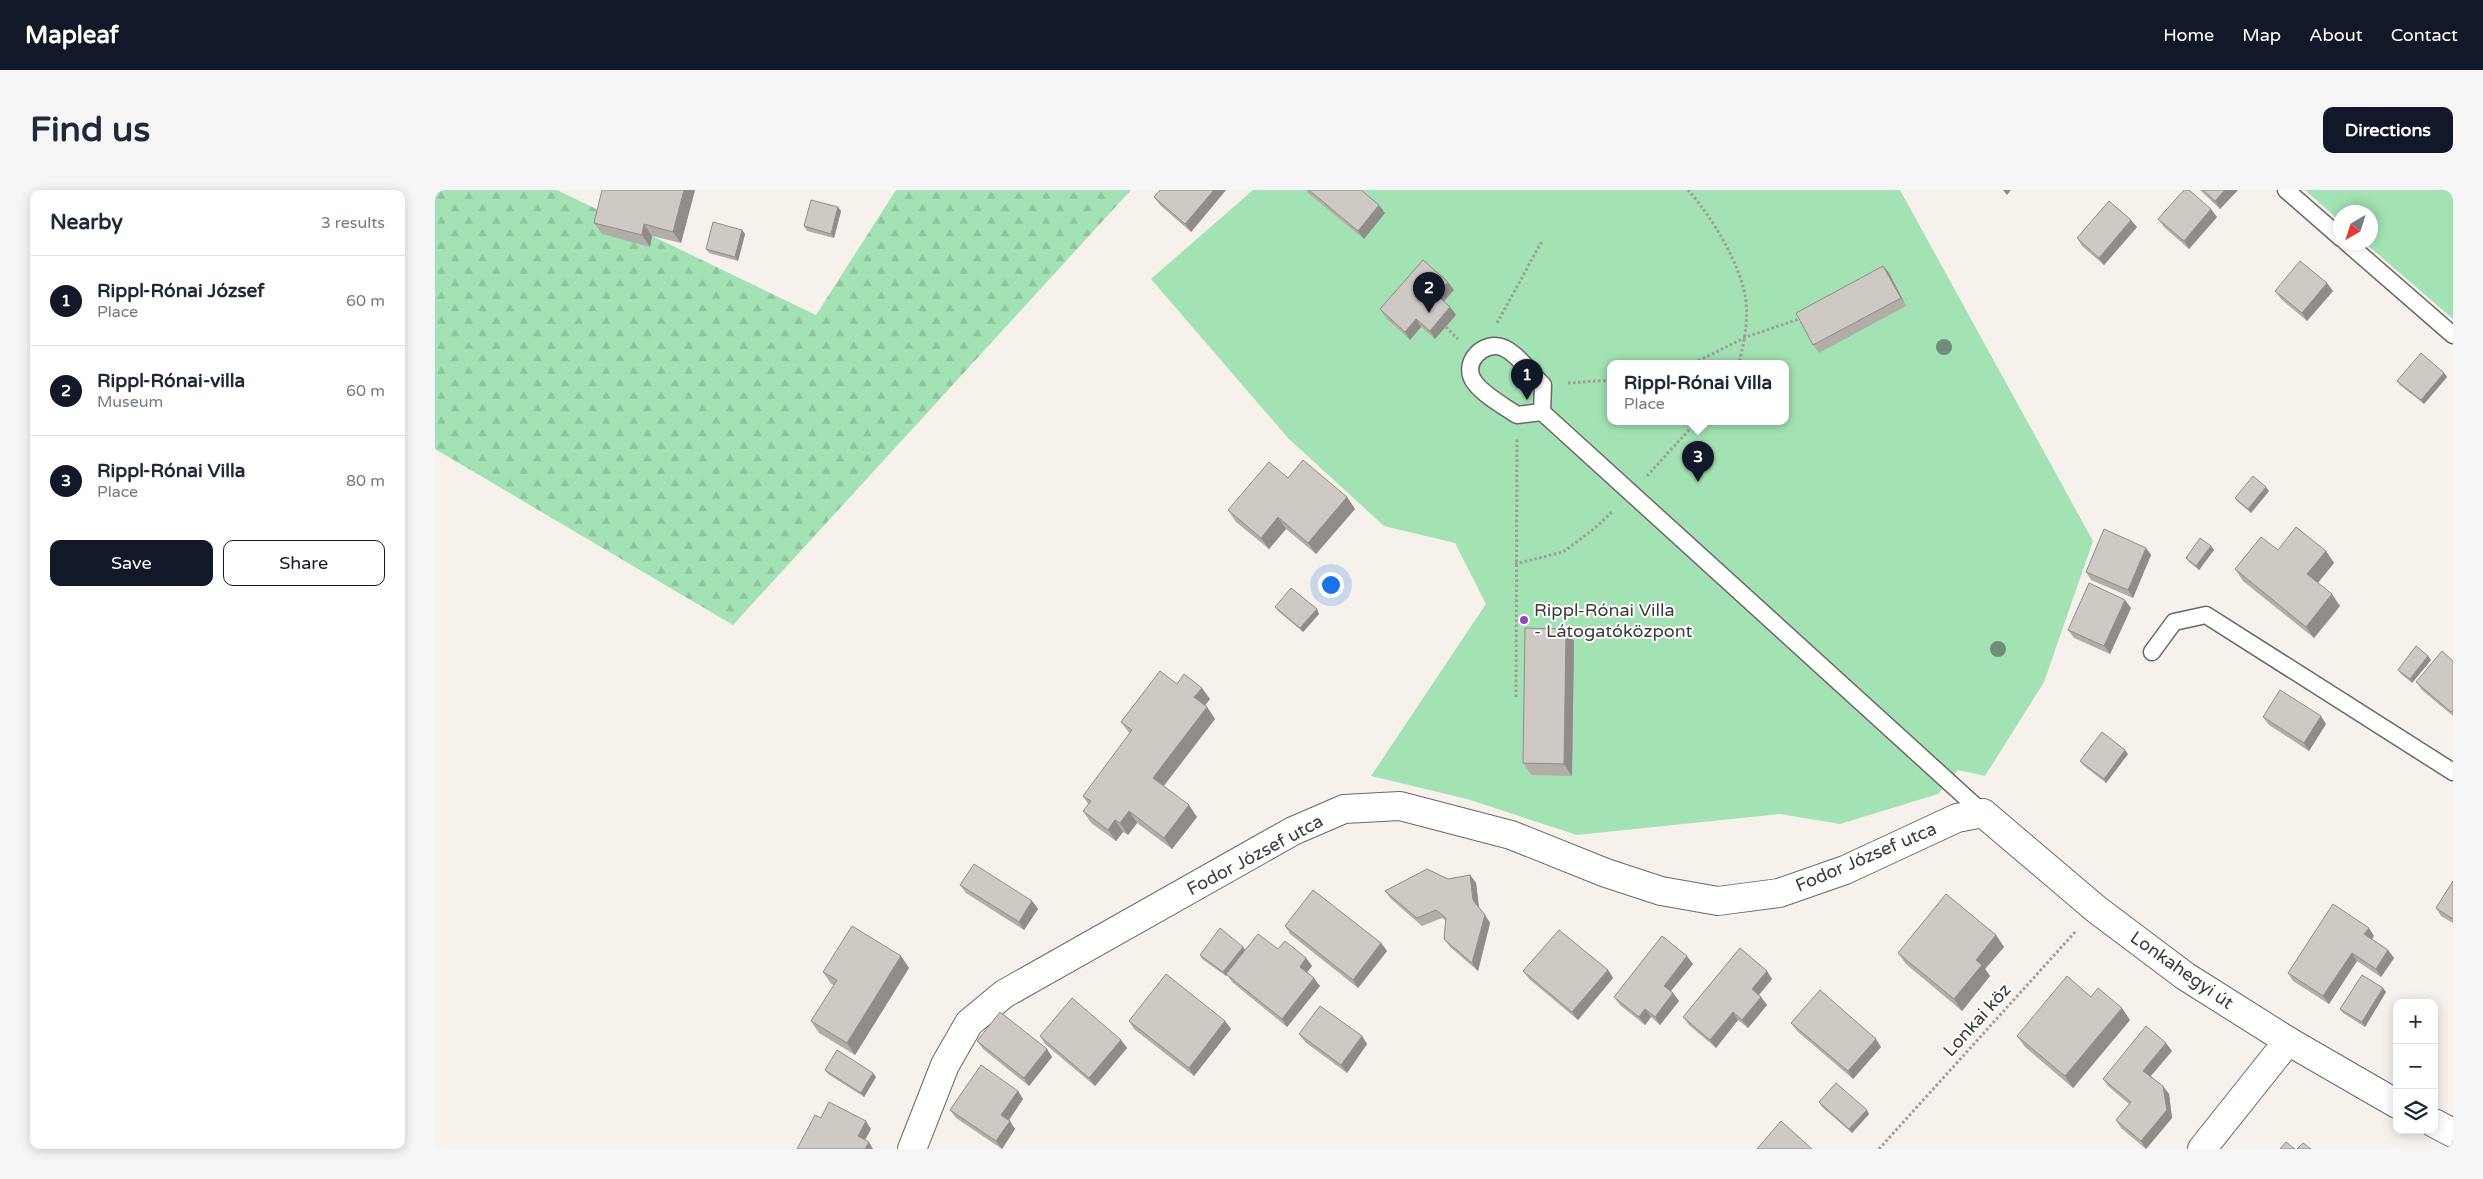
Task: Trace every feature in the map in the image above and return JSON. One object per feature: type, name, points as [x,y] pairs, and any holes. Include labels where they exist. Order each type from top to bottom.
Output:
[{"type":"street","name":"Fodor József utca","points":[[912,1149],[945,1065],[969,1023],[1004,994],[1293,830],[1343,809],[1400,806],[1511,834],[1606,873],[1661,891],[1718,900],[1779,893],[1845,870],[1957,818],[1983,813]]},
{"type":"street","name":"Lonkahegyi út","points":[[1983,813],[2096,909],[2185,976],[2288,1041],[2393,1102]]},
{"type":"street","points":[[2201,1149],[2288,1041]]},
{"type":"street","points":[[2438,1125],[2453,1133]]},
{"type":"lane","points":[[2285,190],[2333,231]]},
{"type":"lane","points":[[2355,250],[2453,335]]},
{"type":"lane","points":[[1542,412],[1543,385],[1513,355],[1505,349],[1495,346],[1484,348],[1476,354],[1472,361],[1470,372],[1473,382],[1481,390],[1517,415],[1542,412],[1983,813]]},
{"type":"lane","points":[[2152,652],[2174,622],[2206,615],[2453,772]]},
{"type":"path","points":[[1688,190],[1731,252],[1746,300],[1746,337],[1740,360]]},
{"type":"path","points":[[1495,346],[1497,323],[1542,241]]},
{"type":"path","points":[[1700,360],[1746,337],[1805,317]]},
{"type":"path","points":[[1543,385],[1607,380]]},
{"type":"path","points":[[1516,697],[1517,415]]},
{"type":"path","name":"Lonkai köz","points":[[1879,1149],[2096,909]]},
{"type":"green space","points":[[435,190],[557,190],[816,315],[896,190],[1131,190],[733,625],[435,449]]},
{"type":"green space","points":[[1253,190],[1900,190],[2093,541],[2044,682],[1985,776],[1958,770],[1938,794],[1840,824],[1780,814],[1577,835],[1467,799],[1371,776],[1486,604],[1455,543],[1384,526],[1288,438],[1151,279]]},
{"type":"green space","points":[[2305,190],[2453,190],[2453,319],[2373,250],[2378,250],[2378,205],[2333,205],[2333,215]]},
{"type":"building","points":[[602,190],[684,190],[673,232],[644,224],[642,235],[594,223]]},
{"type":"building","points":[[1160,190],[1214,190],[1185,224],[1154,197]]},
{"type":"building","points":[[1309,190],[1361,190],[1379,205],[1358,231]]},
{"type":"building","points":[[2184,190],[2189,190],[2211,209],[2184,241],[2158,219]]},
{"type":"building","points":[[2203,190],[2225,190],[2215,201]]},
{"type":"building","points":[[811,200],[838,207],[831,234],[804,226]]},
{"type":"building","points":[[2109,201],[2131,220],[2099,258],[2077,238]]},
{"type":"building","points":[[713,222],[742,230],[735,257],[706,249]]},
{"type":"building","points":[[1423,260],[1448,282],[1437,295],[1450,307],[1430,331],[1416,319],[1405,332],[1380,309]]},
{"type":"building","points":[[2300,261],[2327,283],[2302,313],[2275,291]]},
{"type":"building","points":[[1883,266],[1901,298],[1813,345],[1796,313]]},
{"type":"building","points":[[2421,353],[2444,373],[2421,400],[2397,381]]},
{"type":"building","points":[[1303,460],[1347,497],[1308,543],[1278,517],[1261,538],[1228,510],[1269,462],[1288,478]]},
{"type":"building","points":[[2253,476],[2266,487],[2248,509],[2235,498]]},
{"type":"building","points":[[2296,527],[2326,551],[2307,574],[2332,594],[2306,627],[2235,569],[2261,537],[2278,550]]},
{"type":"building","points":[[2104,529],[2146,548],[2128,590],[2086,572]]},
{"type":"building","points":[[2200,538],[2211,546],[2196,566],[2186,558]]},
{"type":"building","points":[[2089,583],[2125,600],[2104,646],[2068,630]]},
{"type":"building","points":[[1291,588],[1317,609],[1300,628],[1275,607]]},
{"type":"building","points":[[1525,628],[1566,629],[1564,764],[1523,763]]},
{"type":"building","points":[[2416,646],[2428,656],[2410,679],[2398,670]]},
{"type":"building","points":[[2442,651],[2453,661],[2453,710],[2451,712],[2416,682]]},
{"type":"building","points":[[1160,671],[1177,684],[1184,674],[1202,688],[1194,697],[1207,707],[1153,778],[1189,805],[1164,838],[1129,811],[1120,823],[1115,820],[1108,830],[1083,811],[1091,801],[1083,796],[1132,730],[1121,722]]},
{"type":"building","points":[[2280,690],[2321,716],[2304,743],[2263,717]]},
{"type":"building","points":[[2102,732],[2125,750],[2104,779],[2080,761]]},
{"type":"building","points":[[974,864],[1032,901],[1019,922],[960,885]]},
{"type":"building","points":[[1427,869],[1448,879],[1470,875],[1473,900],[1485,915],[1472,963],[1444,939],[1446,918],[1436,910],[1417,918],[1385,891]]},
{"type":"building","points":[[2453,881],[2453,919],[2436,908]]},
{"type":"building","points":[[1313,890],[1381,943],[1353,980],[1285,926]]},
{"type":"building","points":[[1946,894],[1996,935],[1976,960],[1982,965],[1954,999],[1898,953]]},
{"type":"building","points":[[2333,904],[2369,928],[2364,934],[2388,950],[2376,969],[2352,953],[2323,996],[2288,973]]},
{"type":"building","points":[[852,926],[901,956],[847,1043],[811,1021],[837,980],[823,972]]},
{"type":"building","points":[[1220,928],[1243,947],[1223,972],[1200,955]]},
{"type":"building","points":[[1559,930],[1608,970],[1572,1012],[1523,971]]},
{"type":"building","points":[[1258,934],[1278,949],[1285,941],[1306,958],[1300,967],[1314,978],[1282,1019],[1226,974]]},
{"type":"building","points":[[1662,936],[1687,956],[1664,986],[1673,993],[1655,1017],[1645,1009],[1639,1017],[1614,997]]},
{"type":"building","points":[[1740,948],[1767,971],[1752,989],[1761,997],[1742,1020],[1733,1012],[1710,1040],[1683,1017]]},
{"type":"building","points":[[1166,974],[1225,1021],[1189,1068],[1129,1021]]},
{"type":"building","points":[[2362,975],[2383,988],[2362,1022],[2340,1009]]},
{"type":"building","points":[[2067,976],[2091,997],[2098,988],[2122,1008],[2065,1076],[2017,1036]]},
{"type":"building","points":[[1820,990],[1876,1039],[1848,1071],[1791,1023]]},
{"type":"building","points":[[1072,998],[1121,1040],[1089,1078],[1040,1036]]},
{"type":"building","points":[[1320,1006],[1362,1036],[1341,1065],[1299,1034]]},
{"type":"building","points":[[1000,1012],[1047,1049],[1024,1078],[977,1041]]},
{"type":"building","points":[[2146,1026],[2166,1043],[2143,1071],[2163,1086],[2167,1110],[2141,1141],[2116,1120],[2131,1102],[2103,1079]]},
{"type":"building","points":[[837,1050],[873,1073],[861,1093],[825,1070]]},
{"type":"building","points":[[981,1065],[1018,1091],[1001,1115],[1010,1121],[996,1141],[950,1110]]},
{"type":"building","points":[[1836,1083],[1867,1110],[1849,1129],[1819,1102]]},
{"type":"building","points":[[829,1102],[866,1121],[858,1136],[869,1142],[865,1149],[797,1149],[815,1115],[821,1118]]},
{"type":"building","points":[[1781,1121],[1812,1149],[1757,1149]]},
{"type":"building","points":[[2286,1142],[2295,1149],[2280,1149]]},
{"type":"building","points":[[2303,1143],[2311,1149],[2297,1149]]},
{"type":"place","name":"Rippl-Rónai-villa","points":[[1429,313]]},
{"type":"place","name":"Rippl-Rónai József","points":[[1527,400]]},
{"type":"place","name":"Rippl-Rónai Villa","points":[[1698,482]]},
{"type":"place","name":"Rippl-Rónai Villa - Látogatóközpont","points":[[1524,620]]}]
